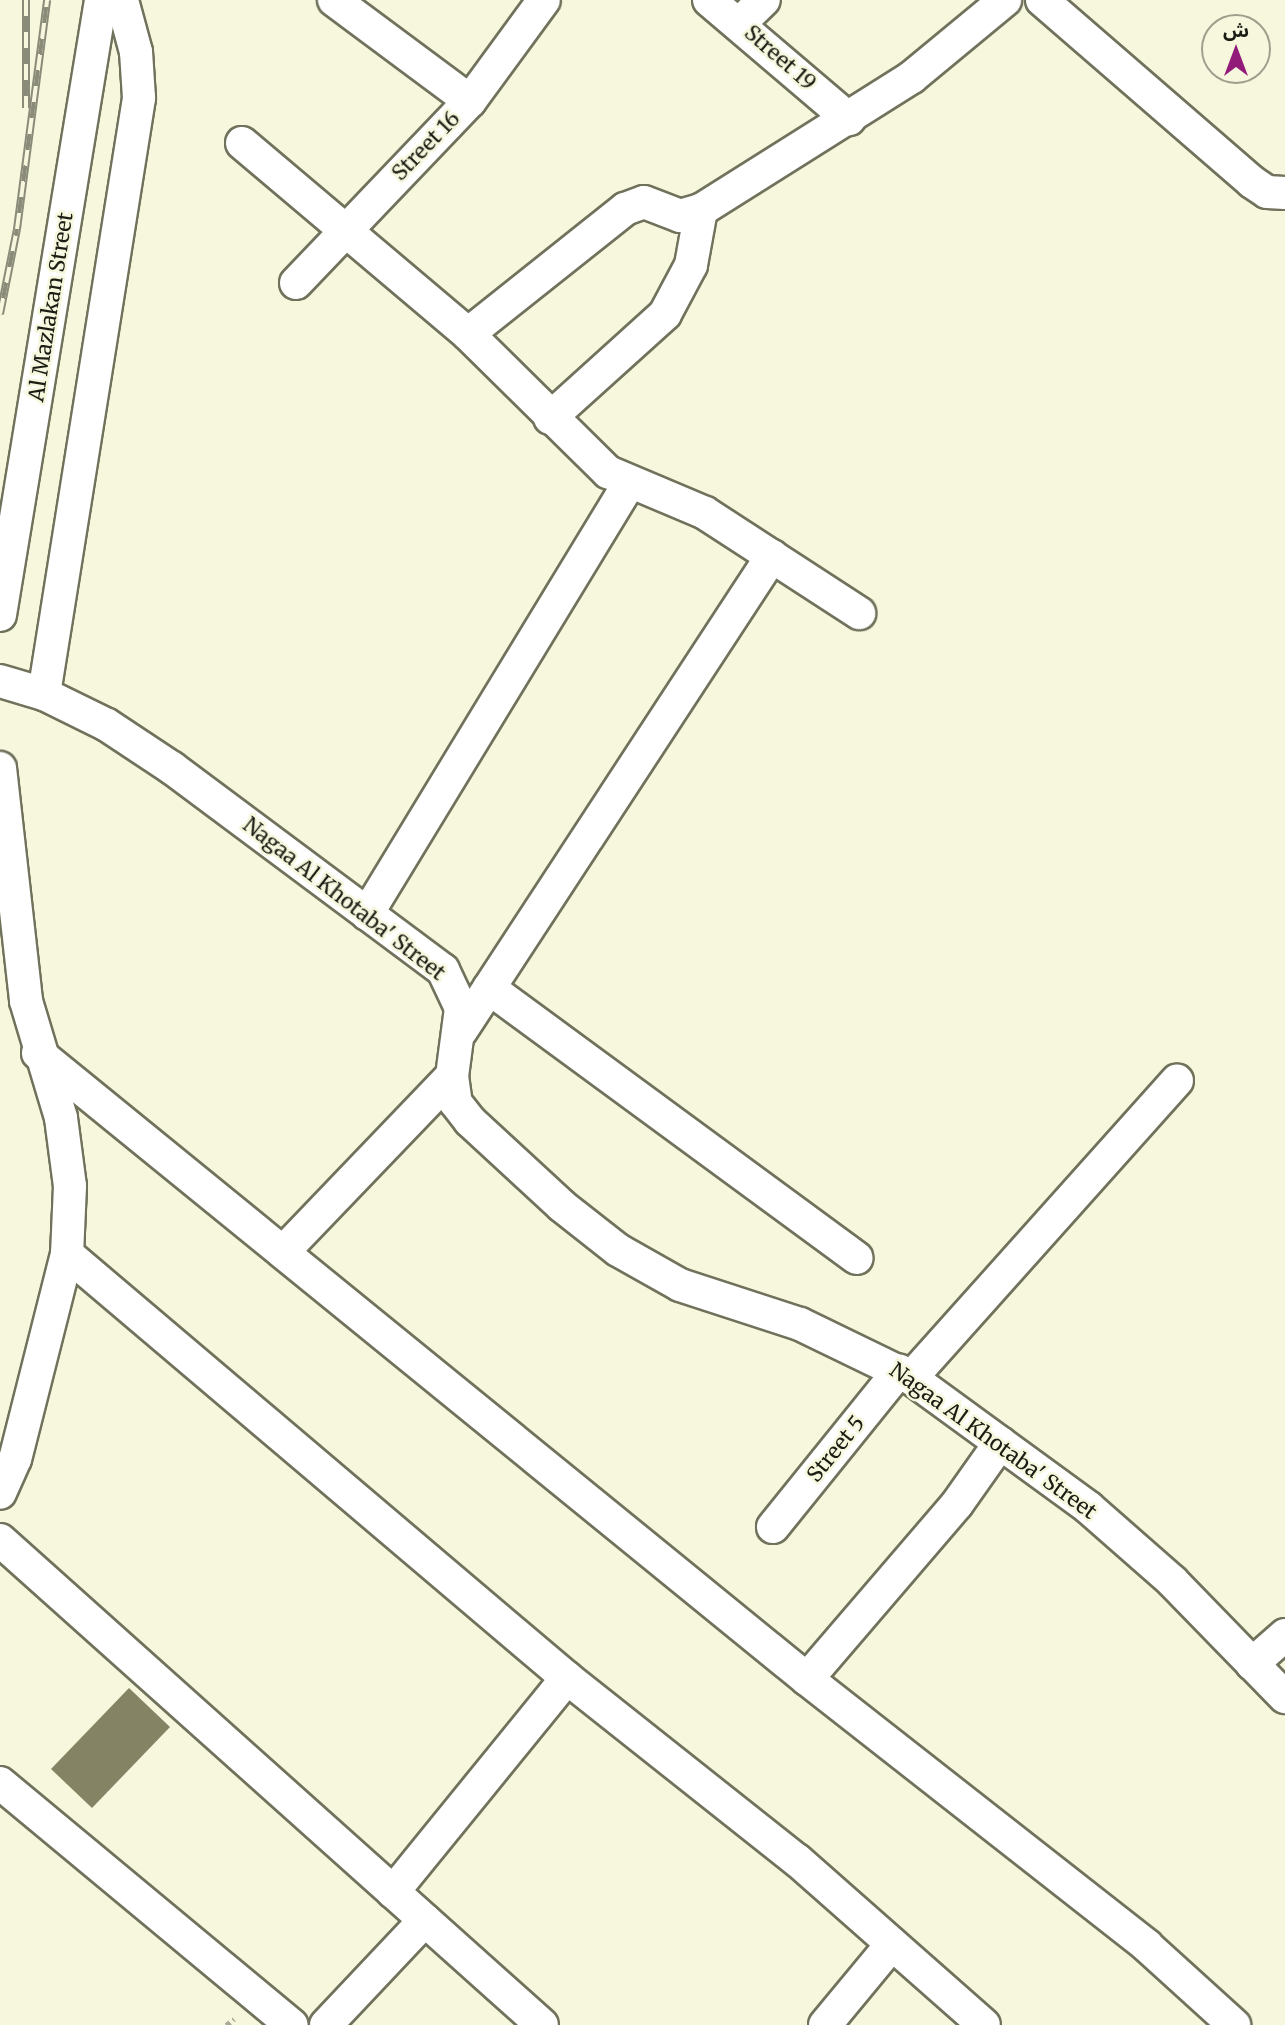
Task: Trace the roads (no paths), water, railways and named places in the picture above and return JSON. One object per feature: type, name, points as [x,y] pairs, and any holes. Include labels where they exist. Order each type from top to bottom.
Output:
[{"type":"street","name":"Al Mazlakan Street","points":[[0,615],[101,0]]},
{"type":"street","points":[[44,694],[139,98],[136,52],[122,0]]},
{"type":"street","points":[[334,0],[470,101]]},
{"type":"street","name":"Street 19","points":[[709,0],[740,23],[849,119]]},
{"type":"street","points":[[740,23],[764,0]]},
{"type":"street","points":[[468,334],[634,203],[644,202],[680,216],[701,211],[912,77],[1004,0]]},
{"type":"street","points":[[1042,0],[1252,182],[1266,192],[1285,193]]},
{"type":"street","name":"Street 16","points":[[296,283],[470,101],[529,5]]},
{"type":"street","points":[[242,143],[468,334],[589,457],[628,485],[667,494],[696,508],[859,613]]},
{"type":"street","points":[[550,418],[665,314],[691,265],[701,211]]},
{"type":"street","points":[[367,914],[628,485]]},
{"type":"street","points":[[461,1031],[772,556]]},
{"type":"street","name":"Nagaa Al Khotaba' Street","points":[[0,681],[44,694],[107,725],[172,768],[443,970],[461,1008],[461,1031],[452,1076],[457,1103],[470,1121],[618,1250],[680,1285],[800,1324],[905,1374],[1089,1508],[1172,1581],[1285,1697]]},
{"type":"street","points":[[0,768],[26,1001],[38,1053],[61,1118],[70,1186],[67,1254],[18,1447],[0,1493]]},
{"type":"street","points":[[489,988],[857,1258]]},
{"type":"street","points":[[38,1053],[807,1679],[1147,1945],[1234,2025]]},
{"type":"street","points":[[283,1252],[452,1076]]},
{"type":"street","name":"Street 5","points":[[773,1527],[905,1374],[1177,1080]]},
{"type":"street","points":[[67,1254],[567,1678],[797,1860],[985,2025]]},
{"type":"street","points":[[807,1679],[957,1504],[1000,1443]]},
{"type":"street","points":[[0,1540],[541,2025]]},
{"type":"street","points":[[1252,1664],[1285,1635]]},
{"type":"street","points":[[393,1892],[567,1678]]},
{"type":"street","points":[[0,1783],[292,2025]]},
{"type":"street","points":[[326,2025],[425,1920]]},
{"type":"street","points":[[825,2025],[892,1944]]},
{"type":"railway","points":[[26,0],[26,108]]},
{"type":"railway","points":[[0,314],[17,229],[47,0]]}]
